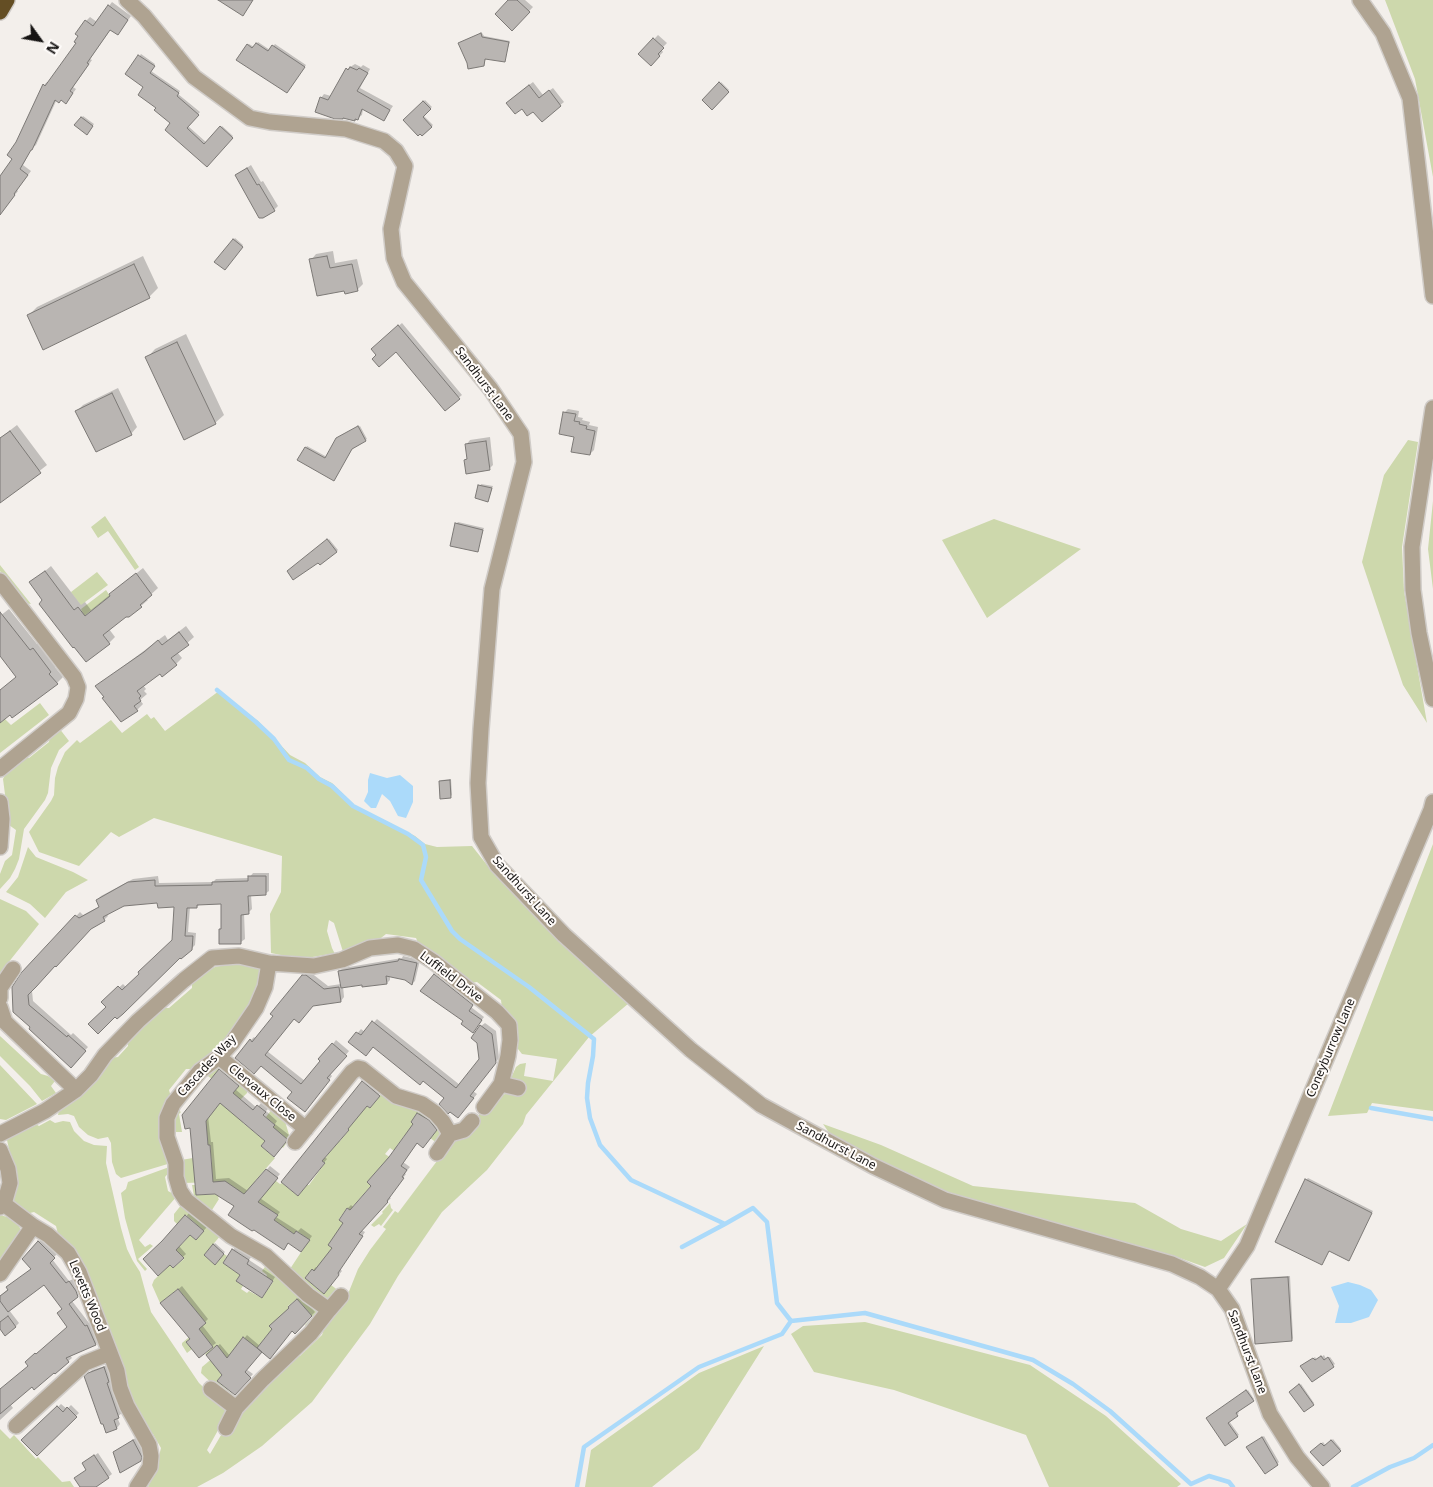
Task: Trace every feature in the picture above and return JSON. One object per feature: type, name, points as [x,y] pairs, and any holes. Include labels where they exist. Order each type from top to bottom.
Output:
[{"type":"highway","points":[[0,12],[7,0]]},
{"type":"street","name":"Sandhurst Lane","points":[[127,0],[144,16],[194,77],[250,118],[270,122],[346,129],[384,141],[396,151],[405,166],[391,229],[394,258],[404,282],[490,388],[521,434],[524,462],[492,589],[480,738],[478,783],[481,837],[497,864],[564,935],[691,1050],[761,1105],[873,1166],[945,1200],[1172,1264],[1200,1277],[1218,1289],[1232,1309],[1270,1414],[1297,1458],[1322,1487]]},
{"type":"street","points":[[1360,0],[1383,34],[1410,98],[1433,296]]},
{"type":"street","points":[[1433,408],[1412,547],[1413,590],[1419,633],[1433,699]]},
{"type":"street","points":[[0,581],[74,677],[78,687],[76,699],[69,712],[0,769]]},
{"type":"street","points":[[0,802],[2,820],[0,847]]},
{"type":"street","name":"Coneyburrow Lane","points":[[1218,1289],[1247,1246],[1433,802]]},
{"type":"street","name":"Luffield Drive","points":[[0,1134],[45,1111],[76,1090],[91,1075],[105,1055],[209,951],[269,963],[314,966],[342,960],[370,948],[398,945],[414,949],[457,980],[497,1012],[509,1025],[509,1048],[501,1084],[484,1107]]},
{"type":"street","name":"Cascades Way","points":[[269,963],[265,987],[256,1008],[232,1043],[200,1071],[173,1104],[168,1118],[167,1136],[176,1163],[176,1177],[182,1196],[231,1236],[267,1256],[308,1294],[329,1310]]},
{"type":"street","points":[[0,998],[0,988],[13,969]]},
{"type":"street","points":[[0,1007],[5,1022],[76,1090]]},
{"type":"street","name":"Clervaux Close","points":[[218,1057],[306,1129]]},
{"type":"street","name":"Clervaux Close","points":[[295,1142],[352,1072],[360,1068],[396,1096],[422,1104],[435,1113],[444,1122],[450,1134]]},
{"type":"street","points":[[501,1084],[518,1088]]},
{"type":"street","points":[[437,1153],[450,1134],[464,1130],[472,1121]]},
{"type":"street","name":"Levetts Wood","points":[[0,1150],[8,1169],[10,1183],[2,1205],[48,1234],[68,1253],[80,1272],[90,1296],[128,1406],[149,1445],[150,1467],[138,1487]]},
{"type":"street","points":[[0,1274],[33,1226]]},
{"type":"street","points":[[226,1428],[236,1408],[311,1333],[342,1296]]},
{"type":"street","points":[[16,1426],[85,1363],[110,1353]]},
{"type":"street","points":[[211,1389],[236,1408]]},
{"type":"green space","points":[[1385,0],[1433,0],[1433,177],[1415,79]]},
{"type":"green space","points":[[1408,440],[1418,442],[1402,547],[1404,591],[1427,723],[1403,685],[1362,562],[1384,475]]},
{"type":"green space","points":[[1433,501],[1433,589],[1428,549]]},
{"type":"green space","points":[[105,516],[139,567],[135,570],[108,531],[98,538],[91,527]]},
{"type":"green space","points":[[994,519],[1081,549],[987,618],[942,540]]},
{"type":"green space","points":[[0,565],[31,604],[25,603],[0,571]]},
{"type":"green space","points":[[97,572],[108,585],[81,605],[71,592]]},
{"type":"green space","points":[[106,590],[110,596],[84,616],[81,609]]},
{"type":"green space","points":[[219,691],[258,721],[290,755],[305,763],[320,777],[332,783],[354,805],[415,836],[425,844],[437,847],[472,846],[491,870],[560,941],[629,1003],[589,1037],[526,1115],[523,1124],[487,1170],[442,1212],[398,1276],[370,1324],[312,1402],[262,1446],[223,1473],[197,1487],[148,1487],[155,1472],[161,1448],[153,1434],[147,1431],[134,1404],[56,1226],[34,1212],[26,1214],[10,1201],[14,1172],[7,1140],[12,1134],[34,1123],[39,1126],[50,1120],[55,1123],[63,1121],[70,1122],[74,1131],[84,1141],[94,1145],[107,1146],[106,1163],[121,1228],[127,1249],[140,1272],[151,1312],[199,1383],[226,1409],[227,1414],[207,1450],[210,1454],[224,1430],[231,1433],[246,1406],[293,1356],[300,1356],[322,1335],[325,1326],[347,1300],[358,1269],[386,1229],[383,1227],[395,1211],[398,1213],[455,1139],[472,1133],[478,1127],[473,1123],[483,1109],[488,1113],[503,1095],[509,1092],[514,1080],[511,1078],[516,1067],[526,1063],[524,1076],[553,1081],[557,1059],[522,1054],[518,1049],[502,1009],[501,1000],[477,982],[471,983],[419,945],[416,938],[386,934],[344,955],[334,923],[329,920],[327,931],[336,959],[330,954],[301,959],[271,953],[270,914],[281,892],[282,856],[154,818],[119,837],[111,832],[79,866],[39,852],[29,832],[51,801],[54,795],[58,767],[65,752],[77,740],[80,743],[111,720],[122,733],[147,714],[151,719],[154,717],[165,731]]},
{"type":"green space","points":[[40,703],[49,715],[0,753],[0,723],[5,719],[11,725]]},
{"type":"green space","points":[[59,728],[69,741],[59,750],[51,768],[48,793],[24,829],[19,859],[15,869],[0,889],[0,874],[5,861],[12,855],[16,830],[9,825],[3,779],[10,766],[21,756],[29,758],[49,742],[50,735]]},
{"type":"green space","points":[[1433,844],[1433,1111],[1372,1103],[1367,1113],[1328,1116]]},
{"type":"green space","points":[[28,847],[36,857],[88,880],[66,892],[45,918],[30,904],[6,892],[18,877]]},
{"type":"green space","points":[[0,899],[26,911],[39,924],[0,973]]},
{"type":"green space","points":[[236,963],[259,969],[261,973],[258,992],[223,1044],[194,1069],[186,1069],[169,1090],[171,1097],[171,1163],[121,1178],[116,1174],[112,1162],[111,1143],[108,1137],[98,1139],[88,1135],[79,1127],[74,1116],[68,1114],[58,1115],[59,1110],[72,1103],[82,1094],[110,1058],[118,1057],[128,1046],[128,1039],[162,1008],[169,1008],[192,988],[192,981],[196,977],[215,967]]},
{"type":"green space","points":[[0,1036],[41,1074],[55,1081],[51,1086],[56,1093],[42,1101],[0,1056]]},
{"type":"green space","points":[[0,1065],[37,1104],[6,1120],[0,1119]]},
{"type":"green space","points":[[215,1068],[224,1070],[247,1088],[247,1093],[240,1100],[253,1111],[243,1123],[263,1139],[275,1125],[266,1117],[272,1109],[284,1118],[290,1138],[283,1148],[288,1140],[275,1129],[261,1146],[275,1158],[255,1181],[276,1181],[280,1184],[282,1183],[298,1196],[309,1185],[325,1163],[309,1150],[325,1158],[338,1142],[329,1133],[340,1141],[349,1130],[338,1121],[349,1127],[366,1105],[370,1108],[382,1093],[420,1109],[433,1117],[442,1134],[437,1143],[430,1138],[438,1128],[417,1113],[411,1122],[418,1127],[404,1136],[396,1147],[403,1153],[401,1156],[390,1148],[385,1154],[391,1158],[367,1182],[371,1186],[353,1206],[361,1213],[359,1216],[347,1208],[339,1219],[343,1223],[345,1256],[318,1275],[312,1269],[305,1278],[324,1294],[331,1285],[339,1291],[327,1300],[290,1269],[309,1240],[297,1231],[294,1234],[275,1221],[270,1227],[277,1216],[232,1205],[241,1192],[220,1194],[220,1182],[183,1183],[181,1160],[193,1158],[194,1167],[212,1165],[210,1145],[195,1146],[208,1142],[206,1129],[192,1131],[207,1095],[232,1094],[239,1085],[220,1070],[212,1079],[205,1074]]},
{"type":"green space","points":[[177,1109],[181,1112],[179,1114],[182,1132],[172,1132]]},
{"type":"green space","points":[[823,1124],[881,1145],[973,1186],[1135,1203],[1181,1229],[1221,1241],[1247,1224],[1224,1258],[1205,1267],[1174,1256],[949,1193],[832,1137]]},
{"type":"green space","points":[[172,1166],[172,1169],[165,1177],[168,1191],[177,1196],[139,1240],[145,1247],[150,1244],[153,1246],[138,1259],[147,1269],[145,1271],[137,1261],[125,1218],[121,1193],[126,1189],[128,1182]]},
{"type":"green space","points":[[192,1185],[195,1185],[196,1195],[220,1194],[212,1210],[194,1196]]},
{"type":"green space","points":[[390,1203],[393,1210],[381,1226],[379,1224],[374,1227],[371,1225],[383,1213]]},
{"type":"green space","points":[[182,1204],[221,1235],[204,1255],[215,1265],[224,1254],[227,1256],[223,1263],[240,1275],[236,1281],[251,1273],[241,1289],[262,1298],[273,1282],[262,1271],[267,1264],[316,1306],[319,1313],[308,1328],[305,1325],[313,1317],[297,1299],[288,1306],[293,1313],[269,1326],[279,1338],[269,1333],[257,1348],[224,1373],[217,1381],[236,1397],[242,1390],[245,1392],[241,1397],[233,1399],[221,1392],[201,1373],[202,1367],[221,1351],[217,1346],[206,1355],[213,1347],[200,1331],[186,1342],[192,1349],[187,1353],[182,1345],[194,1333],[184,1321],[196,1311],[178,1289],[160,1303],[152,1285],[154,1280],[169,1265],[164,1259],[173,1268],[184,1259],[173,1247],[182,1244],[190,1235],[196,1240],[204,1231],[186,1215],[177,1224],[174,1221],[174,1214]]},
{"type":"green space","points":[[0,1215],[11,1218],[18,1223],[21,1231],[0,1267]]},
{"type":"green space","points":[[865,1322],[1030,1365],[1106,1416],[1181,1484],[1177,1487],[1049,1487],[1026,1435],[894,1390],[814,1372],[791,1334],[803,1326]]},
{"type":"green space","points":[[764,1346],[699,1449],[652,1487],[585,1487],[591,1450],[699,1373]]},
{"type":"green space","points":[[0,1429],[10,1439],[14,1435],[36,1459],[38,1457],[62,1482],[70,1481],[74,1487],[0,1487]]},
{"type":"water","points":[[370,773],[387,778],[400,775],[413,786],[413,802],[406,818],[398,816],[390,801],[382,794],[376,808],[371,808],[364,801],[368,792]]},
{"type":"water","points":[[1348,1282],[1371,1290],[1378,1300],[1369,1317],[1351,1323],[1335,1323],[1339,1306],[1331,1287]]},
{"type":"building","points":[[218,0],[253,0],[243,16]]},
{"type":"building","points":[[508,0],[517,0],[530,12],[512,31],[495,14]]},
{"type":"building","points":[[108,5],[128,20],[118,35],[110,30],[70,91],[73,93],[66,104],[61,100],[59,103],[55,100],[32,150],[20,169],[28,175],[0,215],[0,176],[12,159],[7,155],[16,142],[43,84],[45,86],[76,43],[74,42],[78,36],[75,34],[85,20],[93,26]]},
{"type":"building","points":[[481,33],[482,37],[509,42],[505,62],[485,59],[484,66],[468,69],[458,43]]},
{"type":"building","points":[[653,38],[664,48],[651,66],[638,54]]},
{"type":"building","points":[[256,43],[268,51],[272,45],[305,67],[287,93],[236,60],[247,44],[252,48]]},
{"type":"building","points":[[138,55],[155,66],[150,73],[179,93],[177,96],[199,115],[187,128],[204,144],[220,126],[233,138],[207,167],[165,130],[170,123],[154,110],[156,108],[138,95],[143,87],[125,74]]},
{"type":"building","points":[[350,67],[357,70],[359,68],[368,73],[357,91],[390,110],[384,121],[362,109],[358,120],[355,119],[355,121],[343,118],[335,119],[315,112],[320,97],[328,100],[346,68],[348,70]]},
{"type":"building","points":[[719,82],[729,92],[712,110],[702,100]]},
{"type":"building","points":[[529,85],[539,98],[549,90],[561,106],[542,122],[533,112],[527,116],[522,109],[515,114],[506,103]]},
{"type":"building","points":[[423,101],[431,109],[423,117],[432,127],[422,136],[420,134],[418,136],[403,120]]},
{"type":"building","points":[[81,117],[93,126],[87,135],[74,125]]},
{"type":"building","points":[[247,168],[275,211],[263,218],[259,218],[235,175]]},
{"type":"building","points":[[233,239],[243,247],[225,270],[214,262]]},
{"type":"building","points":[[327,256],[330,268],[352,264],[358,291],[345,294],[344,291],[317,296],[309,259]]},
{"type":"building","points":[[134,264],[150,298],[43,350],[27,315]]},
{"type":"building","points":[[398,325],[460,399],[445,411],[396,352],[379,367],[372,359],[376,355],[371,349]]},
{"type":"building","points":[[177,342],[216,424],[184,440],[145,357]]},
{"type":"building","points":[[112,393],[132,435],[96,452],[75,411]]},
{"type":"building","points":[[563,412],[576,414],[574,421],[587,426],[586,429],[595,431],[590,455],[571,452],[574,437],[559,434]]},
{"type":"building","points":[[358,426],[366,441],[352,449],[334,481],[297,460],[305,447],[325,458],[336,438]]},
{"type":"building","points":[[10,431],[41,473],[0,503],[0,438]]},
{"type":"building","points":[[486,441],[490,470],[466,474],[464,460],[467,459],[465,444]]},
{"type":"building","points":[[478,485],[492,488],[488,502],[475,498]]},
{"type":"building","points":[[455,523],[483,530],[478,552],[450,546]]},
{"type":"building","points":[[327,539],[337,552],[320,565],[318,563],[293,580],[287,571]]},
{"type":"building","points":[[45,571],[74,610],[78,607],[85,616],[136,573],[152,595],[140,605],[142,607],[103,635],[110,644],[86,662],[39,604],[42,600],[29,582]]},
{"type":"building","points":[[0,612],[30,650],[33,648],[51,672],[49,674],[58,684],[12,718],[10,715],[0,723],[0,690],[16,677],[0,656]]},
{"type":"building","points":[[179,632],[189,645],[171,658],[177,665],[162,677],[160,674],[137,691],[141,696],[139,698],[141,701],[134,706],[138,711],[121,722],[95,686],[158,640],[162,645]]},
{"type":"building","points":[[450,780],[451,798],[440,799],[439,781]]},
{"type":"building","points":[[248,876],[266,876],[266,895],[248,896],[249,914],[241,915],[241,944],[219,944],[221,904],[197,905],[197,908],[187,908],[185,936],[193,936],[192,950],[180,958],[123,1014],[117,1019],[115,1017],[98,1034],[88,1024],[106,1007],[101,1002],[118,986],[122,990],[172,940],[174,907],[158,908],[157,903],[124,906],[103,917],[105,921],[91,929],[28,995],[29,1005],[86,1051],[71,1068],[13,1012],[12,987],[21,973],[75,915],[79,918],[99,907],[96,900],[128,882],[155,880],[155,886],[212,885],[212,882],[248,881]]},
{"type":"building","points":[[399,959],[417,963],[412,985],[405,980],[386,976],[387,984],[341,988],[338,971],[398,961]]},
{"type":"building","points":[[434,974],[473,1005],[469,1011],[482,1020],[473,1033],[461,1024],[463,1021],[420,991]]},
{"type":"building","points":[[302,975],[306,975],[324,989],[339,987],[341,1002],[313,1006],[299,1023],[294,1019],[265,1055],[301,1084],[320,1061],[318,1059],[332,1043],[347,1056],[327,1078],[330,1080],[305,1112],[287,1098],[292,1092],[261,1066],[254,1074],[235,1058],[250,1039],[252,1042],[273,1016],[270,1014]]},
{"type":"building","points":[[372,1021],[456,1088],[479,1059],[477,1043],[471,1038],[480,1025],[492,1034],[496,1063],[470,1096],[474,1098],[458,1118],[450,1112],[448,1114],[439,1104],[444,1098],[423,1081],[420,1085],[373,1047],[366,1056],[348,1042],[356,1032],[361,1035]]},
{"type":"building","points":[[219,1069],[239,1086],[233,1093],[253,1110],[257,1105],[266,1112],[263,1115],[287,1139],[274,1157],[261,1146],[265,1141],[220,1103],[206,1121],[213,1182],[225,1181],[244,1194],[266,1169],[278,1178],[258,1202],[278,1215],[274,1220],[294,1234],[296,1231],[310,1240],[301,1252],[288,1243],[284,1250],[228,1215],[234,1206],[215,1194],[196,1195],[190,1128],[185,1129],[182,1115]]},
{"type":"building","points":[[362,1081],[380,1096],[370,1108],[367,1106],[348,1129],[322,1161],[325,1163],[298,1196],[281,1182]]},
{"type":"building","points":[[417,1113],[429,1120],[437,1130],[423,1148],[417,1143],[401,1166],[407,1170],[402,1177],[404,1178],[388,1202],[359,1234],[363,1236],[338,1273],[339,1275],[324,1294],[305,1278],[312,1269],[314,1271],[332,1248],[328,1245],[343,1223],[339,1220],[347,1208],[350,1210],[371,1186],[367,1182],[389,1157],[413,1124],[411,1122]]},
{"type":"building","points":[[1305,1179],[1372,1213],[1349,1261],[1329,1251],[1322,1265],[1275,1242]]},
{"type":"building","points":[[185,1215],[204,1231],[196,1240],[190,1235],[176,1250],[184,1258],[173,1268],[170,1265],[158,1276],[143,1259]]},
{"type":"building","points":[[38,1241],[55,1258],[50,1263],[66,1283],[69,1281],[76,1291],[78,1297],[69,1304],[85,1326],[87,1325],[96,1345],[66,1358],[69,1362],[55,1374],[34,1390],[32,1387],[0,1414],[0,1389],[28,1366],[25,1362],[67,1327],[57,1313],[62,1309],[44,1285],[8,1312],[0,1301],[0,1296],[8,1290],[6,1287],[31,1269],[22,1259]]},
{"type":"building","points":[[213,1244],[224,1254],[215,1265],[204,1255]]},
{"type":"building","points":[[232,1249],[249,1260],[247,1264],[273,1281],[262,1298],[236,1281],[240,1275],[223,1263]]},
{"type":"building","points":[[1288,1277],[1292,1341],[1255,1344],[1251,1279]]},
{"type":"building","points":[[178,1289],[206,1323],[199,1329],[213,1347],[199,1358],[186,1342],[190,1339],[160,1303]]},
{"type":"building","points":[[297,1299],[312,1316],[295,1334],[292,1331],[270,1359],[257,1348],[272,1329],[269,1326]]},
{"type":"building","points":[[8,1316],[16,1327],[5,1336],[0,1329],[0,1322]]},
{"type":"building","points":[[243,1337],[262,1352],[245,1372],[251,1378],[235,1395],[217,1381],[222,1375],[206,1355],[217,1345],[227,1358]]},
{"type":"building","points":[[1321,1356],[1324,1360],[1328,1357],[1334,1367],[1312,1382],[1300,1366],[1313,1358],[1315,1360]]},
{"type":"building","points":[[104,1367],[109,1382],[107,1383],[119,1418],[114,1420],[117,1429],[106,1433],[84,1376]]},
{"type":"building","points":[[1299,1384],[1314,1405],[1304,1412],[1289,1392]]},
{"type":"building","points":[[1246,1390],[1254,1401],[1236,1413],[1238,1416],[1228,1423],[1238,1437],[1225,1446],[1206,1418]]},
{"type":"building","points":[[57,1406],[63,1412],[67,1407],[77,1417],[37,1456],[21,1440]]},
{"type":"building","points":[[1262,1437],[1278,1465],[1265,1474],[1246,1447]]},
{"type":"building","points":[[133,1440],[142,1457],[141,1461],[120,1473],[113,1452]]},
{"type":"building","points":[[1331,1440],[1341,1451],[1323,1466],[1310,1452],[1321,1443],[1324,1446]]},
{"type":"building","points":[[94,1455],[109,1478],[96,1487],[80,1487],[74,1478],[86,1470],[82,1463]]},
{"type":"waterway","points":[[217,690],[274,739],[289,760],[307,768],[319,779],[332,786],[353,806],[408,834],[423,845],[426,857],[421,880],[452,931],[460,939],[529,987],[594,1039],[587,1098],[590,1118],[600,1145],[631,1180],[725,1224],[753,1208],[767,1222],[777,1303],[791,1321]]},
{"type":"waterway","points":[[1371,1108],[1433,1119]]},
{"type":"waterway","points":[[682,1247],[725,1224]]},
{"type":"waterway","points":[[577,1487],[584,1447],[699,1367],[782,1334],[791,1321],[865,1313],[1033,1360],[1073,1384],[1110,1411],[1191,1484],[1209,1476],[1229,1482],[1233,1487]]},
{"type":"waterway","points":[[1353,1487],[1390,1467],[1414,1458],[1433,1445]]}]
